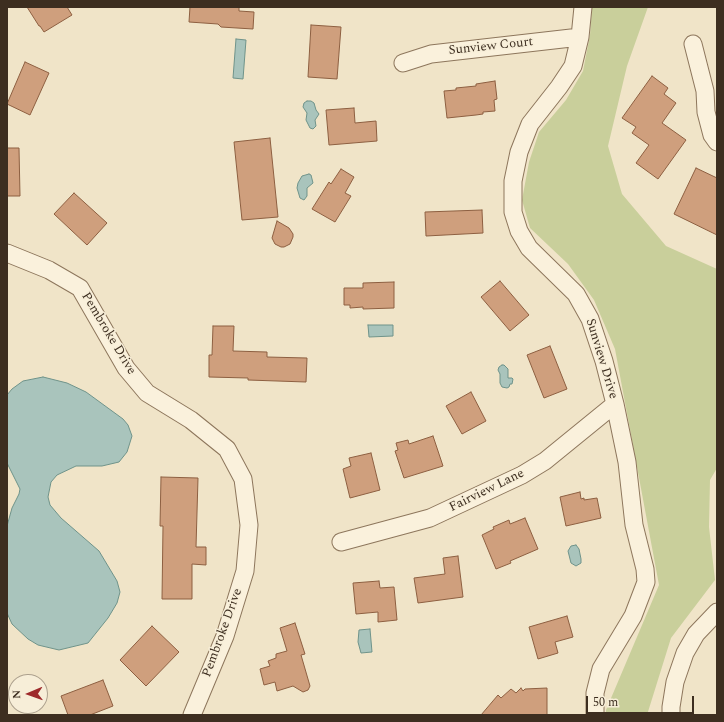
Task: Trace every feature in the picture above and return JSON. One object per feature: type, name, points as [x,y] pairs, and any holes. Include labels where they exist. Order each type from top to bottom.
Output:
[{"type":"street","name":"Sunview Drive","points":[[583,7],[580,37],[573,66],[559,87],[530,124],[519,152],[513,181],[513,212],[519,231],[529,248],[576,294],[590,319],[604,361],[615,404],[627,462],[634,525],[646,569],[646,582],[633,616],[601,669],[595,693],[595,715]]},
{"type":"street","name":"Sunview Court","points":[[403,63],[431,54],[580,37]]},
{"type":"street","points":[[693,44],[705,91],[706,112],[712,135],[717,142]]},
{"type":"street","name":"Pembroke Drive","points":[[7,253],[49,270],[80,288],[126,368],[147,393],[191,420],[226,449],[243,479],[249,525],[245,571],[225,636],[192,715]]},
{"type":"street","name":"Fairview Lane","points":[[341,542],[430,518],[522,475],[545,461],[615,404]]},
{"type":"street","points":[[671,715],[675,682],[685,653],[696,634],[717,612]]},
{"type":"green space","points":[[592,7],[648,7],[627,66],[608,146],[622,194],[666,246],[717,269],[717,468],[710,480],[709,527],[715,580],[671,638],[647,715],[606,715],[606,710],[659,585],[615,349],[594,300],[568,264],[530,228],[522,200],[529,162],[539,132],[566,100],[583,71],[590,35]]},
{"type":"water","points":[[236,39],[246,40],[243,79],[233,78]]},
{"type":"water","points":[[307,101],[314,103],[319,114],[315,120],[316,126],[313,129],[310,128],[306,120],[307,113],[303,107],[304,103]]},
{"type":"water","points":[[309,174],[311,175],[313,183],[307,188],[307,196],[304,200],[300,198],[297,188],[302,176]]},
{"type":"water","points":[[368,325],[393,325],[393,336],[369,337]]},
{"type":"water","points":[[502,365],[508,369],[508,378],[513,379],[512,384],[510,384],[507,388],[502,387],[500,383],[500,374],[498,370]]},
{"type":"water","points":[[43,377],[67,383],[86,392],[123,419],[128,425],[132,436],[127,452],[119,462],[102,466],[76,466],[57,475],[51,482],[48,497],[50,505],[61,518],[99,551],[117,581],[120,592],[117,603],[108,618],[88,643],[59,650],[38,645],[28,639],[12,624],[7,613],[7,526],[12,508],[20,489],[7,463],[7,395],[12,389],[23,381]]},
{"type":"water","points":[[576,545],[579,549],[581,563],[576,566],[571,563],[568,551],[571,546]]},
{"type":"water","points":[[370,629],[372,652],[361,653],[358,642],[359,630]]},
{"type":"building","points":[[27,7],[67,7],[72,15],[44,32]]},
{"type":"building","points":[[190,7],[239,7],[239,11],[254,12],[253,29],[221,27],[218,24],[189,22]]},
{"type":"building","points":[[311,25],[341,27],[337,79],[308,77]]},
{"type":"building","points":[[25,62],[49,73],[30,115],[7,104]]},
{"type":"building","points":[[652,76],[668,88],[664,94],[676,103],[662,123],[686,140],[658,179],[636,163],[649,145],[632,133],[636,127],[622,118]]},
{"type":"building","points":[[495,81],[497,99],[494,100],[495,111],[483,112],[483,114],[447,118],[444,91],[456,90],[456,88],[476,86],[476,84]]},
{"type":"building","points":[[354,108],[355,123],[376,121],[377,141],[329,145],[326,110]]},
{"type":"building","points":[[270,138],[278,217],[242,220],[234,142]]},
{"type":"building","points":[[7,148],[19,148],[20,196],[7,196]]},
{"type":"building","points":[[696,168],[717,178],[717,235],[674,214]]},
{"type":"building","points":[[341,169],[354,177],[345,193],[351,196],[335,222],[312,209],[329,182],[331,184]]},
{"type":"building","points":[[74,193],[107,223],[87,245],[54,214]]},
{"type":"building","points":[[482,210],[483,233],[426,236],[425,212]]},
{"type":"building","points":[[277,221],[289,228],[293,234],[290,244],[284,247],[275,244],[272,238]]},
{"type":"building","points":[[500,281],[529,315],[510,331],[481,297]]},
{"type":"building","points":[[394,282],[394,308],[363,309],[363,307],[350,308],[350,305],[344,305],[344,288],[363,288],[363,283]]},
{"type":"building","points":[[213,326],[234,326],[233,351],[267,352],[267,357],[307,358],[306,382],[209,377],[209,355],[212,355]]},
{"type":"building","points":[[550,346],[567,389],[544,398],[527,355]]},
{"type":"building","points":[[471,392],[486,421],[462,434],[446,406]]},
{"type":"building","points":[[433,436],[443,466],[404,478],[395,451],[398,450],[396,443],[408,440],[409,444]]},
{"type":"building","points":[[371,453],[380,490],[350,498],[343,469],[351,466],[349,458]]},
{"type":"building","points":[[161,477],[198,478],[196,547],[206,547],[206,565],[192,564],[192,599],[162,599],[163,526],[160,526]]},
{"type":"building","points":[[580,492],[581,499],[597,498],[601,518],[566,526],[560,497]]},
{"type":"building","points":[[525,518],[538,549],[510,561],[511,563],[496,569],[482,535],[494,529],[493,527],[509,520],[510,524]]},
{"type":"building","points":[[458,556],[463,597],[418,603],[414,578],[445,574],[443,558]]},
{"type":"building","points":[[379,581],[380,588],[394,587],[397,620],[378,622],[378,612],[356,614],[353,583]]},
{"type":"building","points":[[567,616],[573,637],[555,642],[558,653],[538,659],[529,627]]},
{"type":"building","points":[[295,623],[305,654],[301,655],[310,686],[308,690],[303,692],[293,686],[277,691],[275,682],[264,685],[260,669],[270,666],[268,661],[276,658],[276,654],[287,651],[280,628]]},
{"type":"building","points":[[152,626],[179,652],[146,686],[120,660]]},
{"type":"building","points":[[103,680],[113,706],[90,715],[68,715],[61,696]]},
{"type":"building","points":[[521,688],[523,691],[525,689],[547,688],[547,715],[481,715],[498,695],[501,698],[511,689],[516,693]]}]
